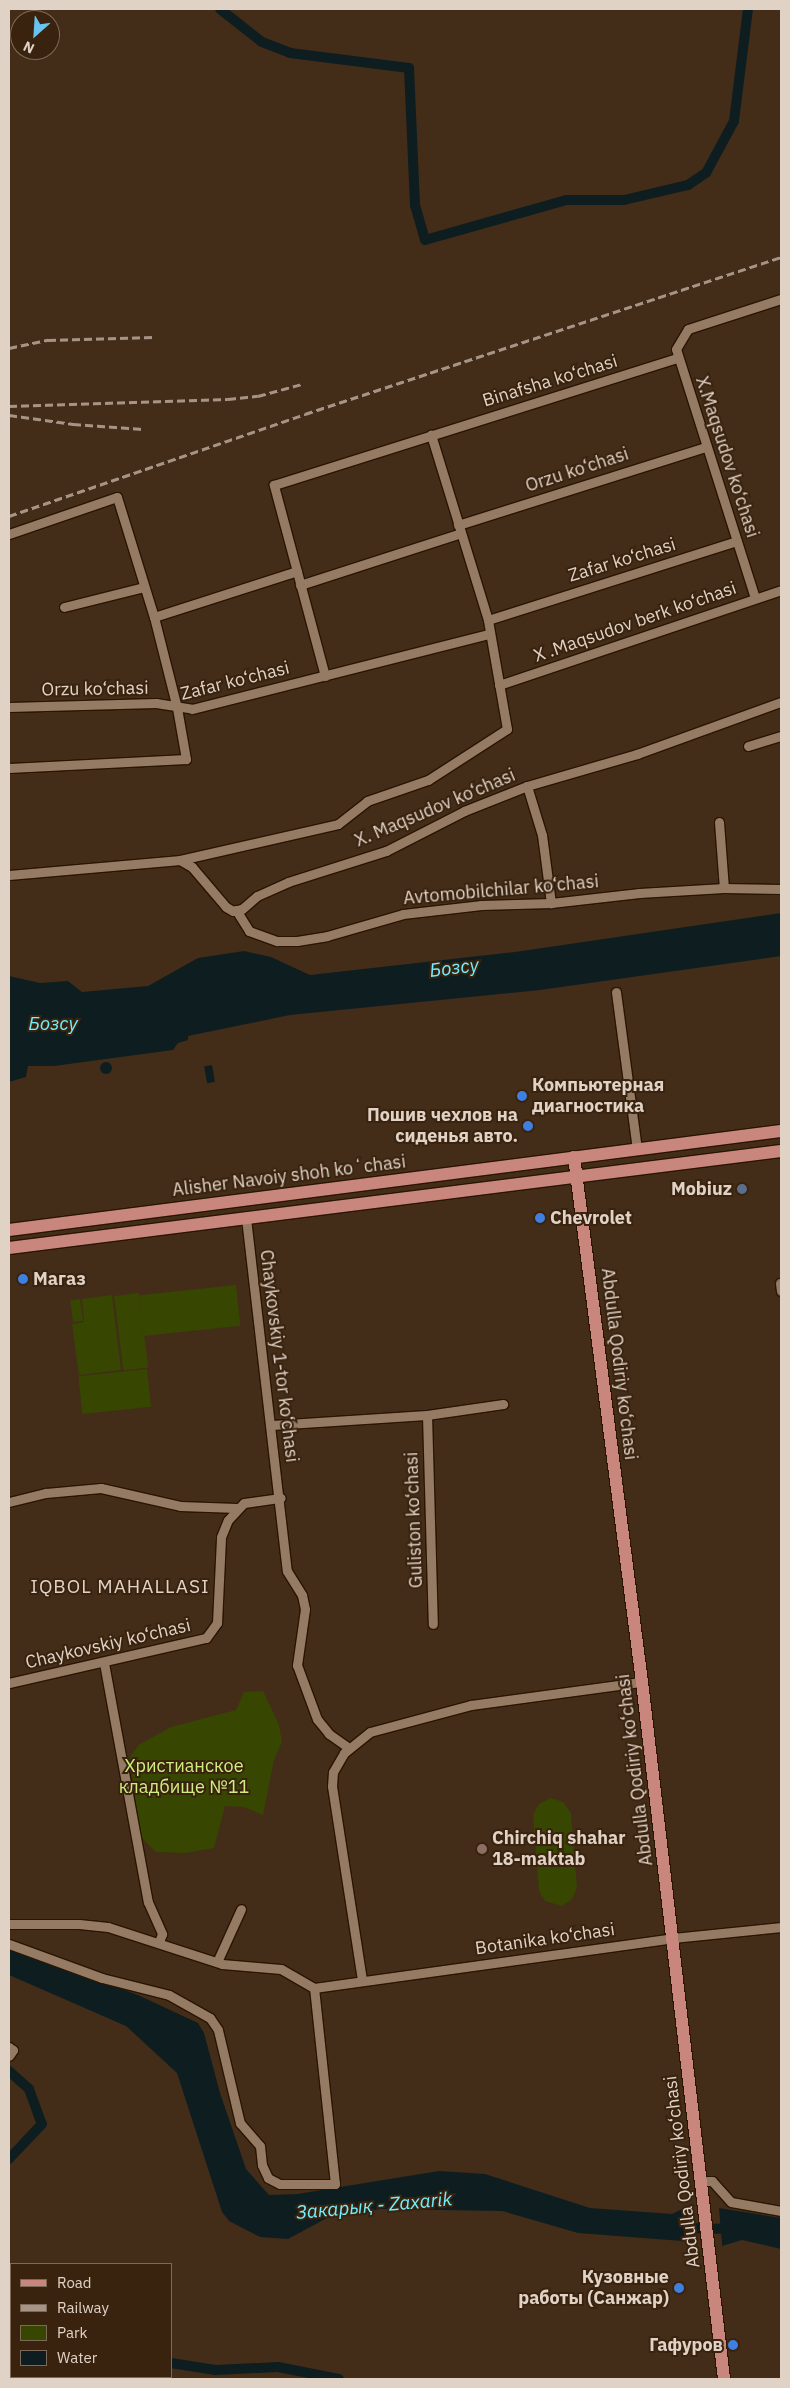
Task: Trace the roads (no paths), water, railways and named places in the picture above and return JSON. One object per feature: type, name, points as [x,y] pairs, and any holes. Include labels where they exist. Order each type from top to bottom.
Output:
[{"type":"main road","name":"Alisher Navoiy shoh koʻchasi","points":[[9,1230],[781,1131]]},
{"type":"main road","name":"Alisher Navoiy shoh koʻchasi","points":[[9,1248],[781,1151]]},
{"type":"main road","name":"Abdulla Qodiriy ko‘chasi","points":[[574,1157],[642,1682],[724,2379]]},
{"type":"street","name":"X.Maqsudov ko‘chasi","points":[[755,598],[678,358],[676,343],[688,329],[781,300]]},
{"type":"street","name":"Binafsha ko‘chasi","points":[[432,435],[678,358]]},
{"type":"street","points":[[9,875],[180,860],[338,824],[368,801],[428,780],[507,729],[488,620],[432,435],[274,485],[325,676]]},
{"type":"street","name":"Orzu ko‘chasi","points":[[300,585],[460,529],[706,447]]},
{"type":"street","name":"Orzu ko‘chasi","points":[[9,534],[117,497],[154,617],[177,708],[156,703],[9,706]]},
{"type":"street","name":"Zafar ko‘chasi","points":[[488,620],[737,541]]},
{"type":"street","points":[[154,617],[297,571]]},
{"type":"street","points":[[64,607],[144,588]]},
{"type":"street","name":"X .Maqsudov berk ko‘chasi","points":[[499,685],[781,590]]},
{"type":"street","name":"Zafar ko‘chasi","points":[[9,768],[186,759],[177,708],[192,709],[489,634]]},
{"type":"street","name":"X. Maqsudov ko‘chasi","points":[[236,910],[288,882],[386,850],[464,811],[527,786],[637,754],[781,702]]},
{"type":"street","points":[[748,746],[781,736]]},
{"type":"street","points":[[527,786],[542,835],[551,903]]},
{"type":"street","points":[[719,822],[724,888]]},
{"type":"street","points":[[180,860],[192,868],[226,907],[236,910]]},
{"type":"street","name":"Avtomobilchilar ko‘chasi","points":[[236,910],[249,930],[277,941],[297,941],[327,936],[403,914],[480,905],[551,903],[640,893],[724,888],[781,890]]},
{"type":"street","points":[[616,992],[637,1150]]},
{"type":"street","name":"Chaykovskiy 1-tor ko‘chasi","points":[[246,1218],[281,1498]]},
{"type":"street","points":[[272,1425],[427,1415],[503,1404]]},
{"type":"street","name":"Guliston ko‘chasi","points":[[427,1415],[433,1624]]},
{"type":"street","points":[[9,1502],[46,1493],[101,1488],[180,1506],[237,1508],[248,1502],[281,1498],[287,1572],[302,1595],[305,1610],[297,1657],[299,1674],[317,1719],[329,1734],[349,1748]]},
{"type":"street","name":"Chaykovskiy ko‘chasi","points":[[9,1683],[202,1640],[210,1635],[218,1618],[221,1537],[237,1508]]},
{"type":"street","points":[[104,1663],[148,1902],[162,1934],[159,1942]]},
{"type":"street","points":[[362,1980],[332,1786],[336,1765],[349,1748],[370,1732],[471,1706],[642,1682]]},
{"type":"street","points":[[217,1962],[241,1909]]},
{"type":"street","points":[[9,1924],[79,1924],[108,1927],[217,1962],[281,1969],[314,1988],[334,2184],[287,2185],[268,2178],[262,2165],[260,2146],[240,2123],[218,2030],[210,2018],[170,1995],[102,1978],[9,1944]]},
{"type":"street","name":"Botanika ko‘chasi","points":[[314,1988],[673,1938],[781,1927]]},
{"type":"street","points":[[700,2181],[712,2181],[731,2202],[781,2211]]},
{"type":"water","name":"Бозсу","points":[[781,913],[781,956],[540,990],[290,1015],[188,1036],[188,1040],[178,1043],[173,1050],[54,1066],[28,1066],[26,1077],[9,1082],[9,976],[40,983],[68,981],[82,992],[148,986],[198,958],[244,951],[271,957],[310,975],[515,952]]},
{"type":"water","points":[[108,1062],[111,1063],[111,1073],[104,1074],[101,1073],[100,1066],[101,1063]]},
{"type":"water","points":[[212,1065],[215,1082],[207,1083],[204,1066]]},
{"type":"water","points":[[9,1947],[138,1995],[198,2023],[204,2033],[220,2093],[246,2169],[269,2195],[297,2194],[439,2171],[485,2174],[590,2208],[672,2214],[692,2204],[695,2242],[578,2233],[502,2211],[381,2209],[327,2218],[288,2239],[260,2237],[229,2221],[222,2212],[177,2073],[126,2026],[9,1975]]},
{"type":"water","points":[[719,2208],[781,2218],[781,2249],[742,2240],[722,2246]]},
{"type":"waterway","points":[[220,9],[262,42],[290,53],[409,68],[415,205],[425,240],[566,200],[624,200],[688,185],[706,173],[734,121],[748,9]]},
{"type":"waterway","points":[[9,2071],[29,2089],[42,2124],[9,2159]]},
{"type":"waterway","name":"Закарық - Zaxarik","points":[[680,2228],[733,2229]]},
{"type":"waterway","points":[[172,2363],[215,2370],[278,2367],[339,2379]]},
{"type":"railway","points":[[9,516],[305,414],[781,257]]},
{"type":"railway","points":[[9,348],[48,340],[154,337]]},
{"type":"railway","points":[[9,406],[228,399],[258,396],[302,384]]},
{"type":"railway","points":[[9,415],[73,424],[143,429]]},
{"type":"place","name":"Компьютерная диагностика","points":[[522,1096]]},
{"type":"place","name":"Пошив чехлов на сиденья авто.","points":[[528,1126]]},
{"type":"place","name":"Mobiuz","points":[[742,1189]]},
{"type":"place","name":"Chevrolet","points":[[540,1218]]},
{"type":"place","name":"Магаз","points":[[23,1279]]},
{"type":"place","name":"Chirchiq shahar 18-maktab","points":[[482,1849]]},
{"type":"place","name":"Кузовные работы (Санжар)","points":[[679,2288]]},
{"type":"place","name":"Гафуров","points":[[733,2345]]},
{"type":"district","name":"IQBOL MAHALLASI","points":[[120,1587]]},
{"type":"park label","name":"Христианское кладбище №11","points":[[184,1777]]}]
